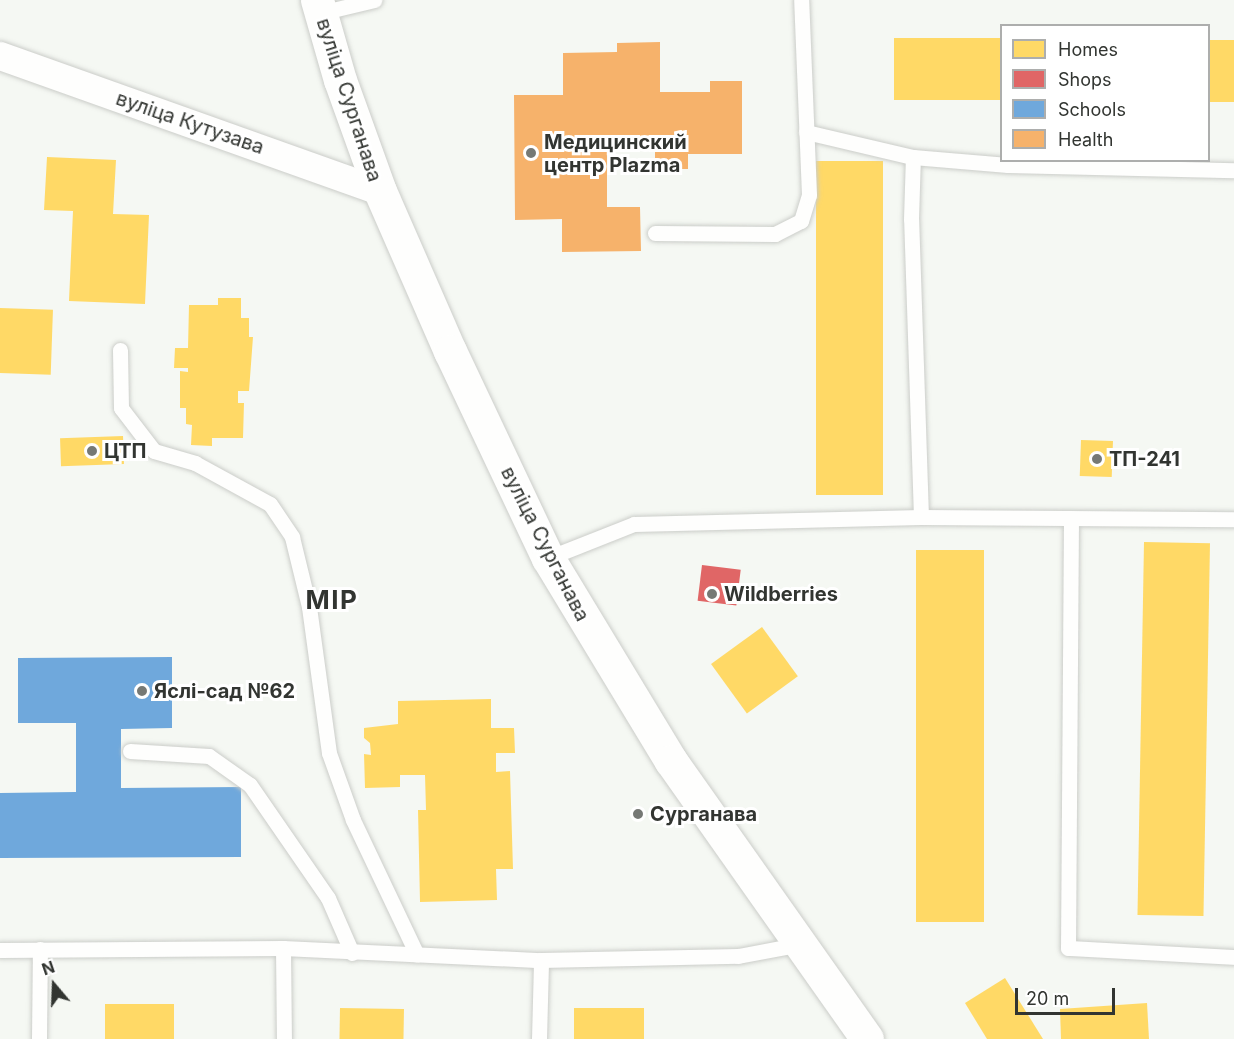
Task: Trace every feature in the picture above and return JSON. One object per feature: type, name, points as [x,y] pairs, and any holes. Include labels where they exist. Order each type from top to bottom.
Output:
[{"type":"main road","name":"вуліца Сурганава","points":[[319,6],[380,191],[450,351],[548,558],[623,687],[798,945],[867,1039]]},
{"type":"street","name":"вуліца Кутузава","points":[[0,56],[380,191]]},
{"type":"lane","points":[[319,6],[374,0]]},
{"type":"lane","points":[[655,233],[775,234],[801,221],[809,195],[801,0]]},
{"type":"lane","points":[[806,132],[913,157],[1008,165],[1234,170]]},
{"type":"lane","points":[[913,157],[911,219],[921,517]]},
{"type":"lane","points":[[120,350],[121,408],[154,451],[195,463],[270,504],[292,537],[309,607],[329,753],[353,820],[417,956]]},
{"type":"lane","points":[[548,558],[634,524],[921,517],[1234,519]]},
{"type":"lane","points":[[1071,518],[1068,948],[1234,957]]},
{"type":"lane","points":[[130,751],[209,756],[250,785],[328,898],[352,953]]},
{"type":"lane","points":[[0,950],[283,948],[541,960],[738,956],[798,945]]},
{"type":"lane","points":[[283,948],[284,1039]]},
{"type":"lane","points":[[39,1039],[40,949]]},
{"type":"lane","points":[[539,1039],[541,960]]},
{"type":"building: Homes","points":[[894,38],[1000,38],[1000,100],[894,100]]},
{"type":"building: Homes","points":[[1210,40],[1234,40],[1234,102],[1210,102]]},
{"type":"building: Homes","points":[[47,157],[116,160],[113,214],[149,215],[145,304],[69,301],[73,211],[44,210]]},
{"type":"building: Homes","points":[[816,161],[883,161],[883,495],[816,495]]},
{"type":"building: Homes","points":[[218,298],[241,298],[241,318],[249,318],[249,337],[253,337],[249,391],[238,391],[238,403],[244,403],[243,438],[212,438],[212,446],[191,445],[192,425],[186,424],[186,408],[180,408],[180,371],[188,372],[188,368],[174,368],[175,348],[188,348],[189,305],[218,305]]},
{"type":"building: Homes","points":[[0,308],[53,310],[51,375],[0,373]]},
{"type":"building: Homes","name":"ЦТП","points":[[123,436],[124,464],[61,466],[60,438]]},
{"type":"building: Homes","name":"ТП-241","points":[[1081,440],[1113,441],[1112,477],[1080,476]]},
{"type":"building: Homes","points":[[1144,542],[1210,543],[1203,916],[1137,915]]},
{"type":"building: Homes","points":[[916,550],[984,550],[984,922],[916,922]]},
{"type":"building: Homes","points":[[762,627],[798,676],[747,713],[711,664]]},
{"type":"building: Homes","points":[[491,699],[491,728],[514,728],[515,753],[496,753],[496,772],[510,771],[513,869],[496,869],[497,900],[420,902],[418,810],[426,810],[425,775],[400,775],[400,787],[365,788],[364,754],[371,755],[370,743],[364,738],[364,728],[398,724],[398,701]]},
{"type":"building: Homes","points":[[1005,978],[1043,1039],[987,1039],[965,1003]]},
{"type":"building: Homes","points":[[1147,1003],[1149,1039],[1061,1039],[1060,1009]]},
{"type":"building: Homes","points":[[105,1004],[174,1004],[174,1039],[105,1039]]},
{"type":"building: Homes","points":[[340,1008],[404,1009],[403,1039],[339,1039]]},
{"type":"building: Homes","points":[[574,1008],[644,1008],[644,1039],[574,1039]]},
{"type":"building: Shops","points":[[702,565],[741,570],[736,605],[698,601]]},
{"type":"building: Schools","points":[[172,657],[172,728],[121,729],[121,788],[241,787],[241,857],[0,858],[0,793],[76,792],[76,723],[18,723],[18,658]]},
{"type":"building: Health","points":[[660,42],[660,92],[710,92],[710,81],[742,81],[742,154],[688,154],[688,169],[655,169],[655,140],[607,140],[607,207],[640,207],[641,251],[562,252],[562,219],[515,220],[514,95],[563,95],[563,53],[617,52],[617,43]]},
{"type":"place","name":"Медицинский центр Plazma","points":[[531,153]]},
{"type":"place","name":"ЦТП","points":[[92,451]]},
{"type":"place","name":"ТП-241","points":[[1097,459]]},
{"type":"place","name":"Wildberries","points":[[712,594]]},
{"type":"place","name":"Яслі-сад №62","points":[[142,691]]},
{"type":"place","name":"Сурганава","points":[[638,814]]},
{"type":"district","name":"МІР","points":[[332,600]]}]
